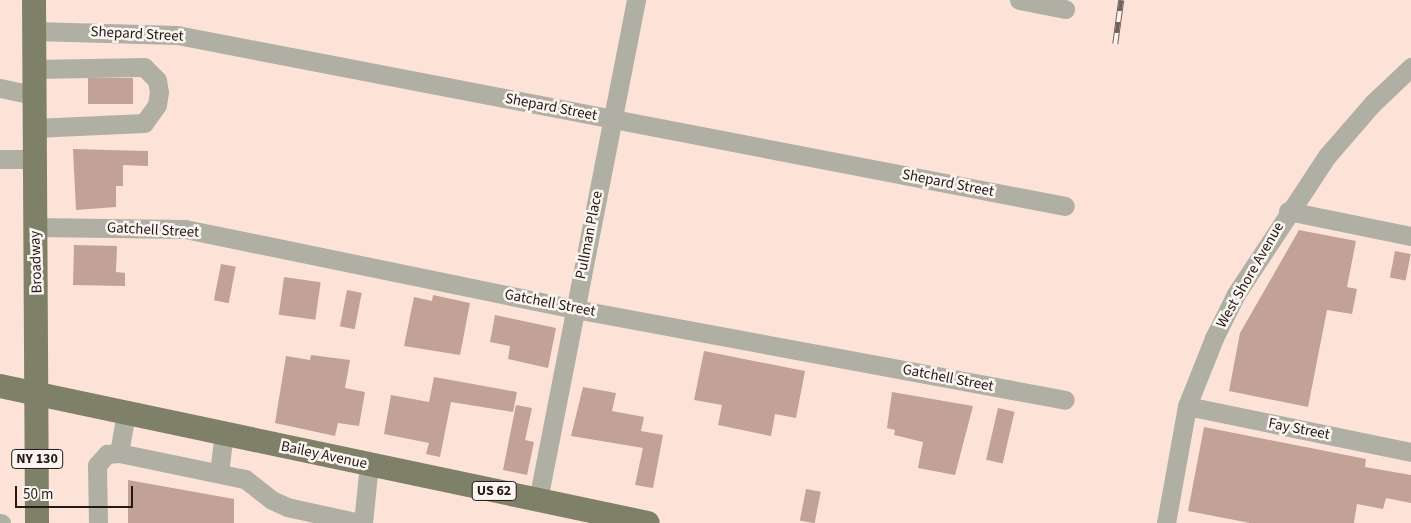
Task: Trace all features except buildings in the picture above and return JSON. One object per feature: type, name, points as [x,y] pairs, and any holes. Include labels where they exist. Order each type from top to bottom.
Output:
[{"type":"main road","name":"Broadway","points":[[34,0],[34,227],[39,395],[38,523]]},
{"type":"main road","name":"Bailey Avenue","points":[[0,386],[538,500],[608,519],[648,523]]},
{"type":"street","name":"Pullman Place","points":[[538,500],[636,0]]},
{"type":"street","points":[[1019,0],[1065,9]]},
{"type":"street","name":"Shepard Street","points":[[34,31],[177,35],[1065,206]]},
{"type":"street","name":"West Shore Avenue","points":[[1166,523],[1186,406],[1214,338],[1236,294],[1288,212],[1342,138],[1411,66]]},
{"type":"street","points":[[34,68],[144,67],[157,80],[159,92],[157,104],[144,122],[34,128]]},
{"type":"street","points":[[0,88],[34,95]]},
{"type":"street","points":[[0,159],[34,159]]},
{"type":"street","points":[[1288,212],[1411,236]]},
{"type":"street","name":"Gatchell Street","points":[[34,227],[185,229],[575,309],[1065,400]]},
{"type":"street","name":"Fay Street","points":[[1186,406],[1411,452]]},
{"type":"street","points":[[119,453],[126,413]]},
{"type":"street","points":[[219,473],[224,434]]},
{"type":"street","points":[[98,523],[96,465],[107,454],[119,453],[245,479],[272,500],[287,507],[362,523],[369,464]]},
{"type":"railway","points":[[1115,44],[1121,0]]}]
